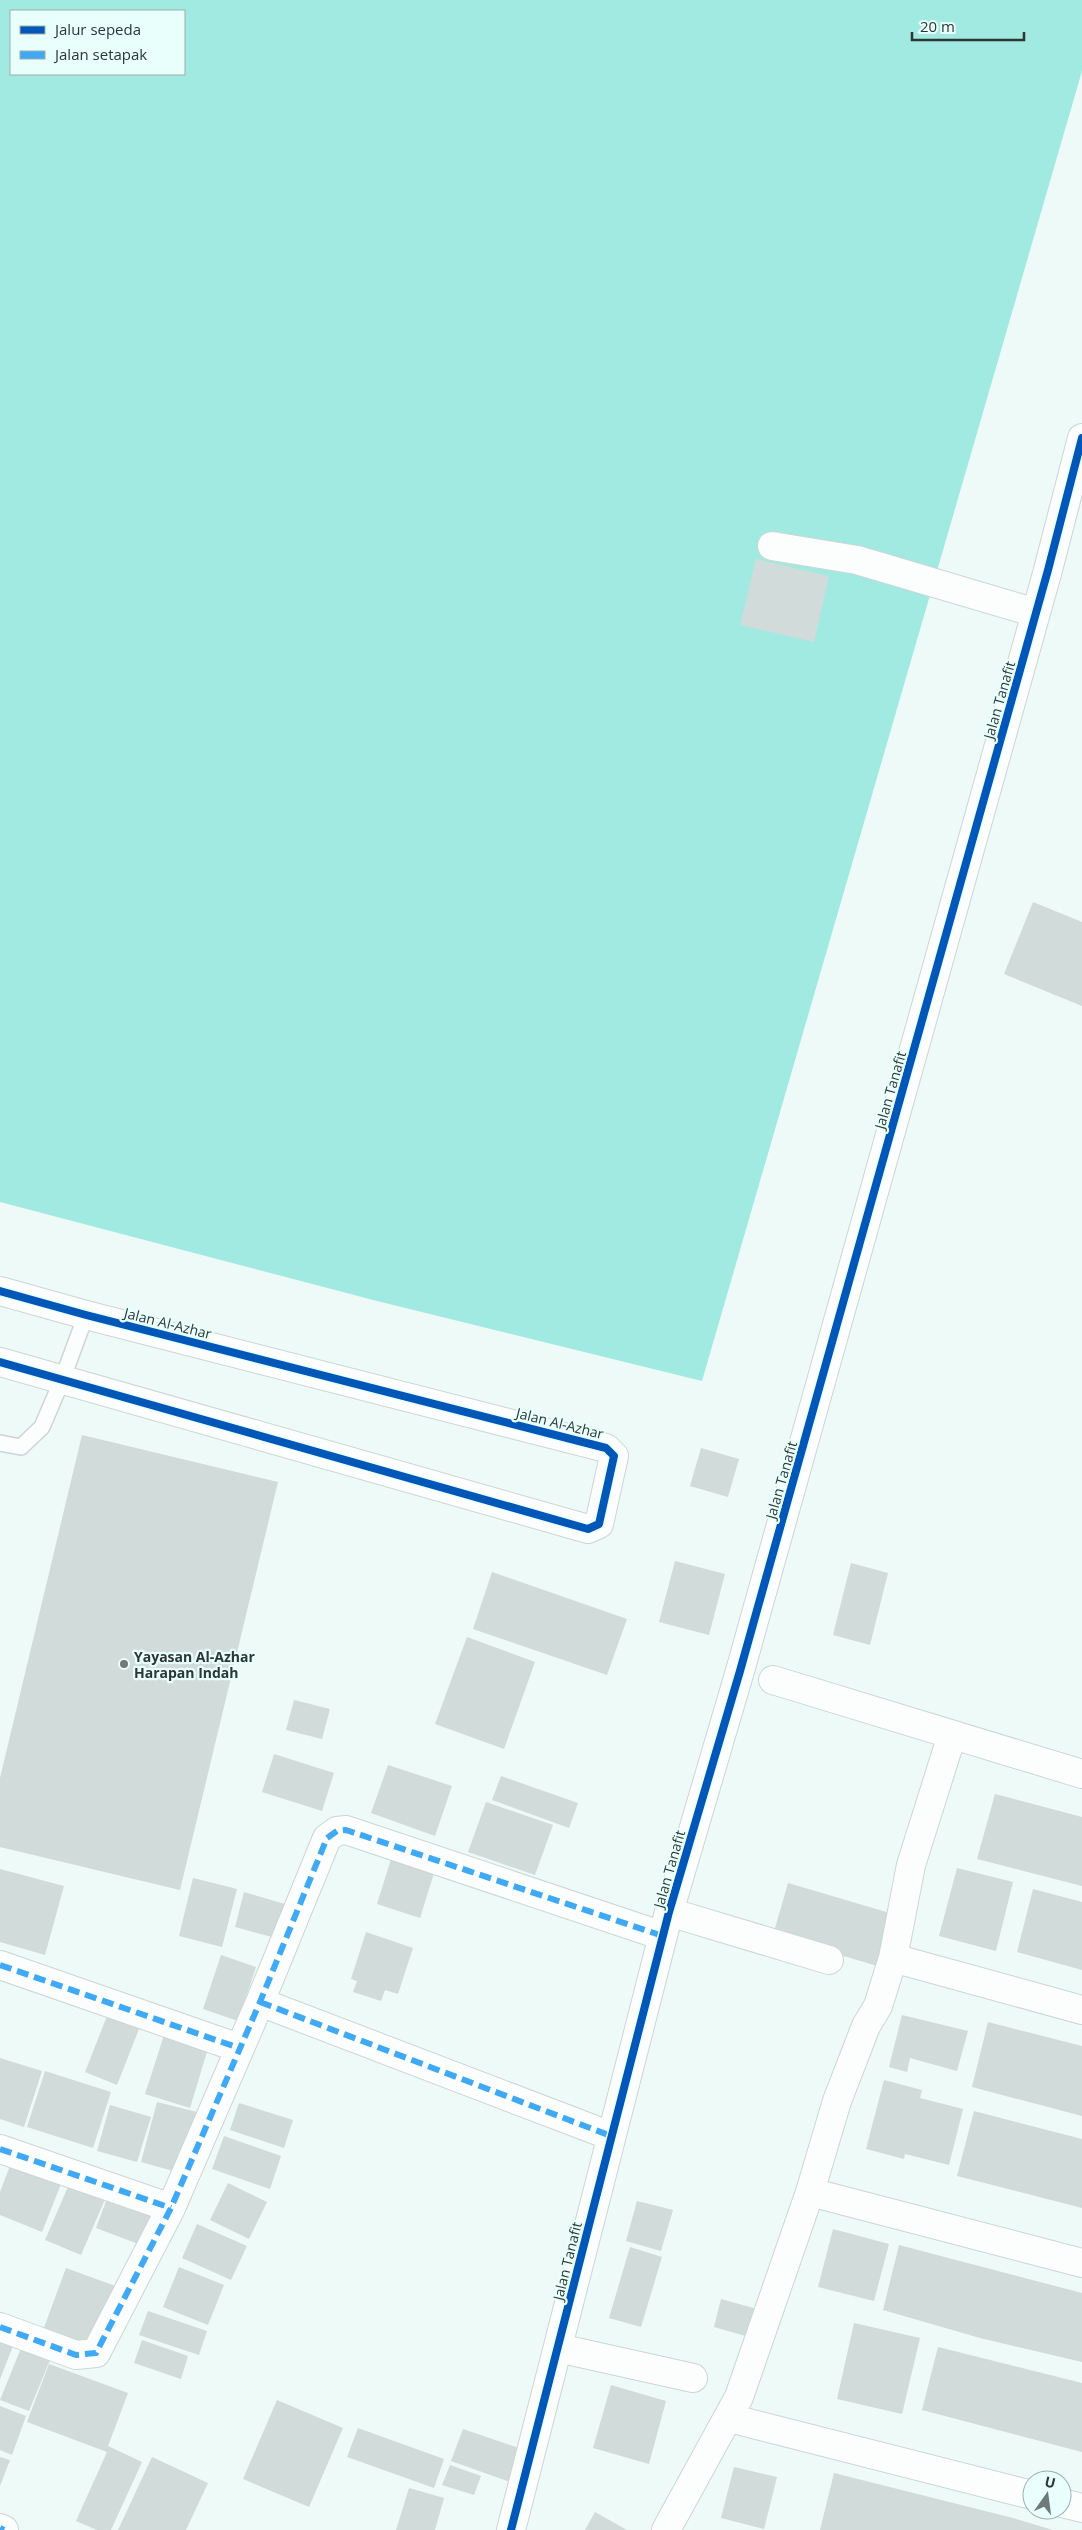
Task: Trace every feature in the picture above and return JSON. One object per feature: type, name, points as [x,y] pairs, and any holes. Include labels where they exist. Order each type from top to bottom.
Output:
[{"type":"street","name":"Jalan Tanafit","points":[[511,2530],[666,1924],[743,1662],[1036,613],[1082,438]]},
{"type":"street","points":[[772,546],[857,560],[1036,613]]},
{"type":"street","name":"Jalan Al-Azhar","points":[[0,1291],[86,1315],[606,1448],[614,1456],[599,1524],[588,1529],[0,1362]]},
{"type":"street","points":[[773,1680],[1082,1774]]},
{"type":"street","points":[[666,2530],[739,2397],[810,2192],[837,2101],[866,2026],[878,2006],[893,1958],[911,1865],[952,1735]]},
{"type":"street","points":[[0,2327],[76,2355],[96,2353],[171,2208],[260,2002],[327,1838],[337,1831],[346,1830],[666,1924],[829,1960]]},
{"type":"street","points":[[893,1958],[1082,2010]]},
{"type":"street","points":[[0,1965],[239,2048]]},
{"type":"street","points":[[260,2002],[611,2136]]},
{"type":"street","points":[[0,2149],[171,2208]]},
{"type":"street","points":[[810,2192],[1082,2263]]},
{"type":"street","points":[[558,2348],[692,2378]]},
{"type":"street","points":[[728,2418],[1022,2492]]},
{"type":"street","points":[[0,2528],[4,2530]]},
{"type":"lane","points":[[0,1443],[20,1447],[42,1427],[86,1315]]},
{"type":"shaded area","points":[[0,0],[1082,0],[1082,71],[702,1381],[377,1301],[0,1202]]},
{"type":"building","points":[[756,559],[829,576],[814,642],[740,625]]},
{"type":"building","points":[[1033,902],[1082,922],[1082,1006],[1004,974]]},
{"type":"building","name":"Yayasan Al-Azhar Harapan Indah","points":[[82,1435],[278,1482],[180,1890],[0,1847],[0,1778]]},
{"type":"building","points":[[701,1448],[739,1459],[728,1497],[690,1486]]},
{"type":"building","points":[[675,1561],[725,1574],[709,1635],[659,1622]]},
{"type":"building","points":[[851,1563],[888,1573],[870,1645],[833,1635]]},
{"type":"building","points":[[492,1572],[627,1619],[607,1675],[473,1629]]},
{"type":"building","points":[[467,1637],[535,1662],[504,1749],[435,1724]]},
{"type":"building","points":[[294,1700],[330,1709],[322,1739],[286,1730]]},
{"type":"building","points":[[274,1754],[334,1773],[322,1811],[262,1792]]},
{"type":"building","points":[[388,1765],[452,1786],[435,1836],[371,1813]]},
{"type":"building","points":[[501,1776],[578,1803],[569,1828],[492,1800]]},
{"type":"building","points":[[995,1794],[1082,1817],[1082,1886],[977,1859]]},
{"type":"building","points":[[486,1802],[553,1825],[535,1875],[468,1852]]},
{"type":"building","points":[[392,1856],[435,1870],[420,1918],[377,1904]]},
{"type":"building","points":[[957,1868],[1013,1882],[996,1951],[939,1936]]},
{"type":"building","points":[[0,1869],[64,1886],[45,1955],[0,1942]]},
{"type":"building","points":[[193,1878],[237,1889],[222,1947],[179,1936]]},
{"type":"building","points":[[788,1883],[900,1916],[884,1968],[773,1935]]},
{"type":"building","points":[[1033,1889],[1082,1902],[1082,1970],[1017,1952]]},
{"type":"building","points":[[244,1892],[292,1906],[283,1940],[235,1927]]},
{"type":"building","points":[[366,1932],[413,1948],[398,1994],[385,1990],[381,2001],[353,1992],[357,1981],[351,1979]]},
{"type":"building","points":[[221,1955],[256,1967],[238,2021],[203,2009]]},
{"type":"building","points":[[109,2011],[141,2024],[117,2085],[85,2072]]},
{"type":"building","points":[[902,2015],[968,2031],[957,2071],[910,2058],[907,2072],[889,2067]]},
{"type":"building","points":[[988,2022],[1082,2046],[1082,2116],[972,2087]]},
{"type":"building","points":[[166,2029],[210,2042],[190,2108],[145,2094]]},
{"type":"building","points":[[0,2058],[42,2071],[24,2127],[0,2119]]},
{"type":"building","points":[[45,2071],[111,2092],[93,2148],[27,2127]]},
{"type":"building","points":[[884,2080],[922,2090],[920,2098],[963,2109],[949,2165],[905,2154],[904,2159],[866,2149]]},
{"type":"building","points":[[157,2102],[201,2113],[184,2174],[141,2162]]},
{"type":"building","points":[[239,2103],[293,2120],[284,2148],[230,2130]]},
{"type":"building","points":[[110,2105],[151,2117],[137,2162],[97,2151]]},
{"type":"building","points":[[974,2111],[1082,2139],[1082,2208],[957,2176]]},
{"type":"building","points":[[224,2136],[281,2156],[270,2189],[212,2169]]},
{"type":"building","points":[[11,2163],[61,2184],[42,2232],[0,2215],[0,2192]]},
{"type":"building","points":[[73,2175],[109,2190],[81,2255],[45,2240]]},
{"type":"building","points":[[228,2183],[267,2202],[249,2239],[210,2220]]},
{"type":"building","points":[[110,2191],[156,2207],[141,2245],[96,2228]]},
{"type":"building","points":[[637,2201],[673,2210],[661,2251],[626,2241]]},
{"type":"building","points":[[197,2224],[247,2246],[231,2280],[182,2258]]},
{"type":"building","points":[[833,2229],[889,2244],[874,2301],[818,2287]]},
{"type":"building","points":[[899,2245],[1082,2293],[1082,2362],[980,2338],[883,2310]]},
{"type":"building","points":[[630,2247],[662,2257],[641,2327],[609,2318]]},
{"type":"building","points":[[179,2267],[224,2285],[208,2325],[163,2307]]},
{"type":"building","points":[[66,2268],[118,2287],[94,2351],[42,2333]]},
{"type":"building","points":[[721,2299],[757,2309],[749,2337],[714,2327]]},
{"type":"building","points":[[148,2311],[207,2331],[199,2355],[139,2335]]},
{"type":"building","points":[[854,2323],[920,2338],[902,2414],[837,2399]]},
{"type":"building","points":[[0,2335],[15,2341],[0,2379]]},
{"type":"building","points":[[142,2340],[188,2356],[181,2379],[134,2363]]},
{"type":"building","points":[[938,2347],[1082,2383],[1082,2452],[922,2410]]},
{"type":"building","points":[[21,2348],[50,2360],[29,2411],[0,2400]]},
{"type":"building","points":[[49,2364],[128,2393],[108,2446],[142,2462],[111,2530],[97,2530],[76,2521],[107,2452],[27,2422]]},
{"type":"building","points":[[611,2385],[666,2401],[649,2464],[593,2448]]},
{"type":"building","points":[[277,2400],[343,2428],[309,2507],[243,2479]]},
{"type":"building","points":[[0,2406],[26,2416],[12,2455],[0,2450]]},
{"type":"building","points":[[358,2428],[444,2459],[434,2488],[347,2457]]},
{"type":"building","points":[[463,2429],[522,2449],[510,2482],[451,2461]]},
{"type":"building","points":[[0,2457],[10,2460],[0,2486]]},
{"type":"building","points":[[152,2457],[208,2483],[186,2530],[118,2530]]},
{"type":"building","points":[[450,2465],[481,2476],[474,2495],[442,2485]]},
{"type":"building","points":[[734,2467],[777,2477],[764,2529],[721,2518]]},
{"type":"building","points":[[834,2473],[1013,2518],[1053,2530],[820,2530]]},
{"type":"building","points":[[409,2488],[444,2498],[435,2530],[396,2530]]},
{"type":"building","points":[[595,2512],[627,2530],[585,2530]]},
{"type":"marked path","points":[[0,2327],[76,2355],[96,2353],[171,2208],[260,2002],[327,1838],[337,1831],[346,1830],[663,1936]]},
{"type":"marked path","points":[[0,1965],[239,2048]]},
{"type":"marked path","points":[[260,2002],[611,2136]]},
{"type":"marked path","points":[[0,2149],[171,2208]]},
{"type":"marked path","points":[[0,2528],[4,2530]]},
{"type":"cycle path","points":[[511,2530],[669,1912],[740,1671],[1048,570],[1082,438]]},
{"type":"cycle path","points":[[0,1291],[86,1315],[606,1448],[614,1456],[599,1524],[588,1529],[0,1362]]},
{"type":"place","name":"Yayasan Al-Azhar Harapan Indah","points":[[124,1664]]}]
